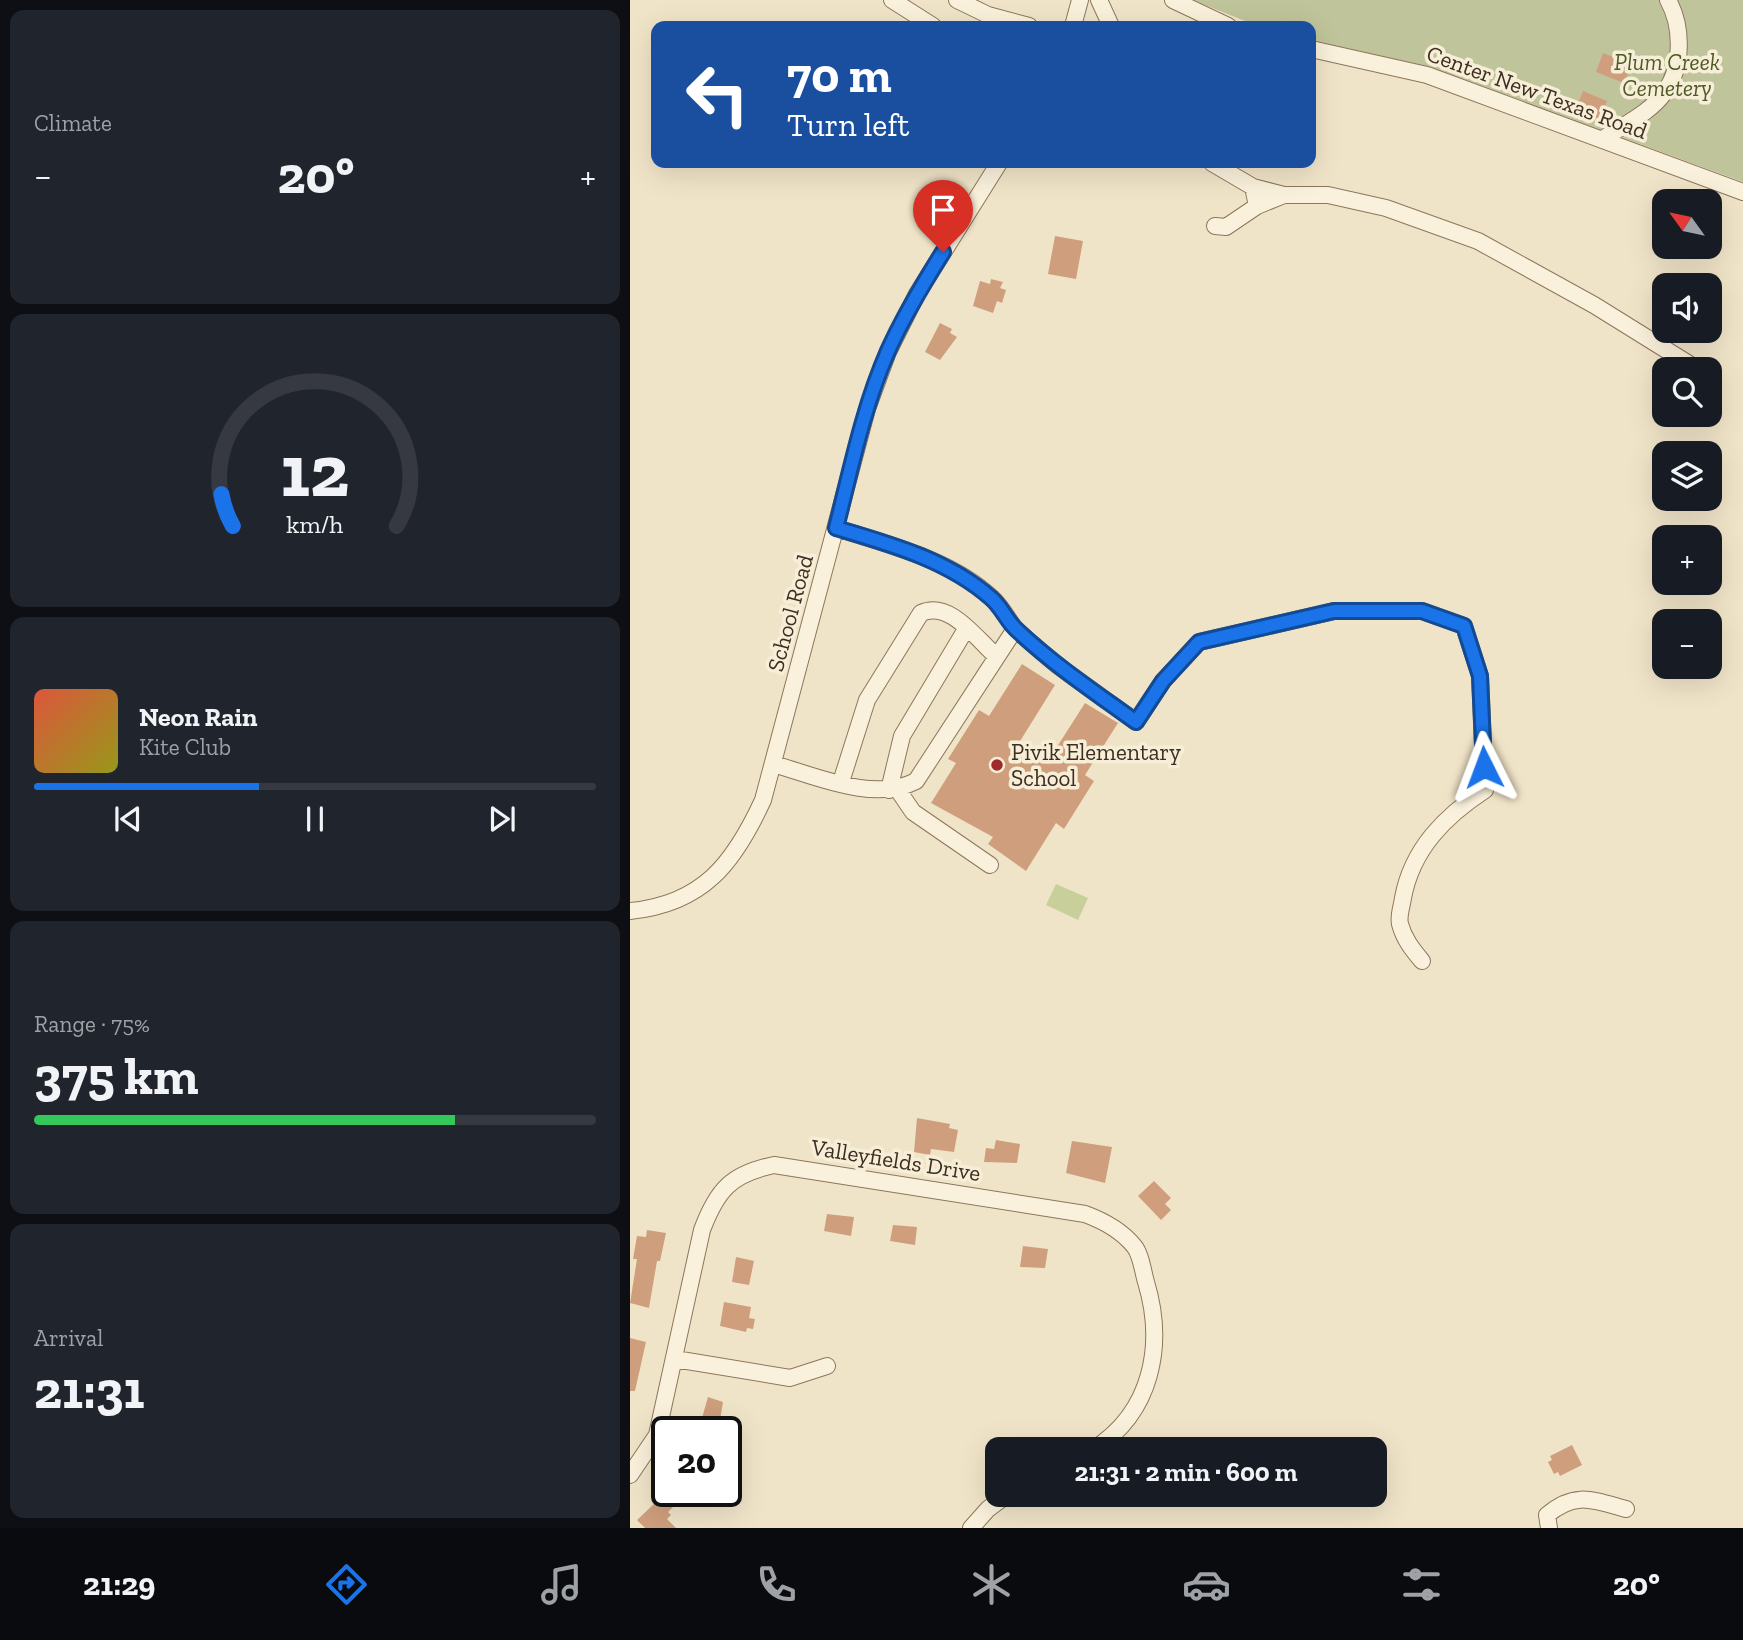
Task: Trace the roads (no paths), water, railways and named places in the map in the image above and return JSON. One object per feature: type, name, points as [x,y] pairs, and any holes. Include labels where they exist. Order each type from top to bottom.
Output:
[{"type":"street","points":[[892,0],[925,21]]},
{"type":"street","points":[[1074,21],[1080,0]]},
{"type":"street","points":[[1099,0],[1109,21]]},
{"type":"street","points":[[1173,0],[1217,21]]},
{"type":"street","points":[[1603,139],[1645,111],[1664,93],[1678,64],[1678,33],[1668,0]]},
{"type":"street","points":[[963,1],[988,15],[1010,21]]},
{"type":"street","name":"Center New Texas Road","points":[[1316,51],[1427,75],[1743,192]]},
{"type":"street","name":"School Road","points":[[630,911],[653,909],[700,890],[735,854],[749,831],[762,800],[867,409],[888,352],[917,294],[996,168]]},
{"type":"street","points":[[1221,168],[1253,187],[1284,195],[1328,195],[1386,208],[1478,241],[1594,305],[1678,357]]},
{"type":"street","points":[[1253,187],[1257,206]]},
{"type":"street","points":[[1215,226],[1226,228],[1257,206],[1284,195]]},
{"type":"street","points":[[836,528],[915,553],[955,574],[992,598],[1015,629],[1056,665],[1136,722],[1163,681],[1199,642],[1334,611],[1422,611],[1464,626],[1480,676],[1485,790],[1452,812],[1427,839],[1406,881],[1399,922],[1408,945],[1422,961]]},
{"type":"street","points":[[841,782],[867,700],[921,613],[930,609],[944,610],[995,655]]},
{"type":"street","points":[[967,629],[902,736],[894,790],[913,812],[990,865]]},
{"type":"street","points":[[772,764],[841,782],[894,790],[916,781],[995,655],[1015,629]]},
{"type":"street","name":"Valleyfields Drive","points":[[630,1475],[657,1435],[702,1230],[712,1203],[729,1182],[752,1170],[774,1165],[1085,1214],[1110,1224],[1136,1247],[1150,1295],[1155,1334],[1153,1365],[1136,1405],[1113,1437]]},
{"type":"street","points":[[675,1359],[790,1378],[827,1366]]},
{"type":"street","points":[[1549,1528],[1547,1515],[1560,1504],[1584,1498],[1626,1509]]},
{"type":"street","points":[[971,1528],[989,1507]]},
{"type":"place","name":"Pivik Elementary School","points":[[997,765]]},
{"type":"park label","name":"Plum Creek Cemetery","points":[[1667,75]]}]
